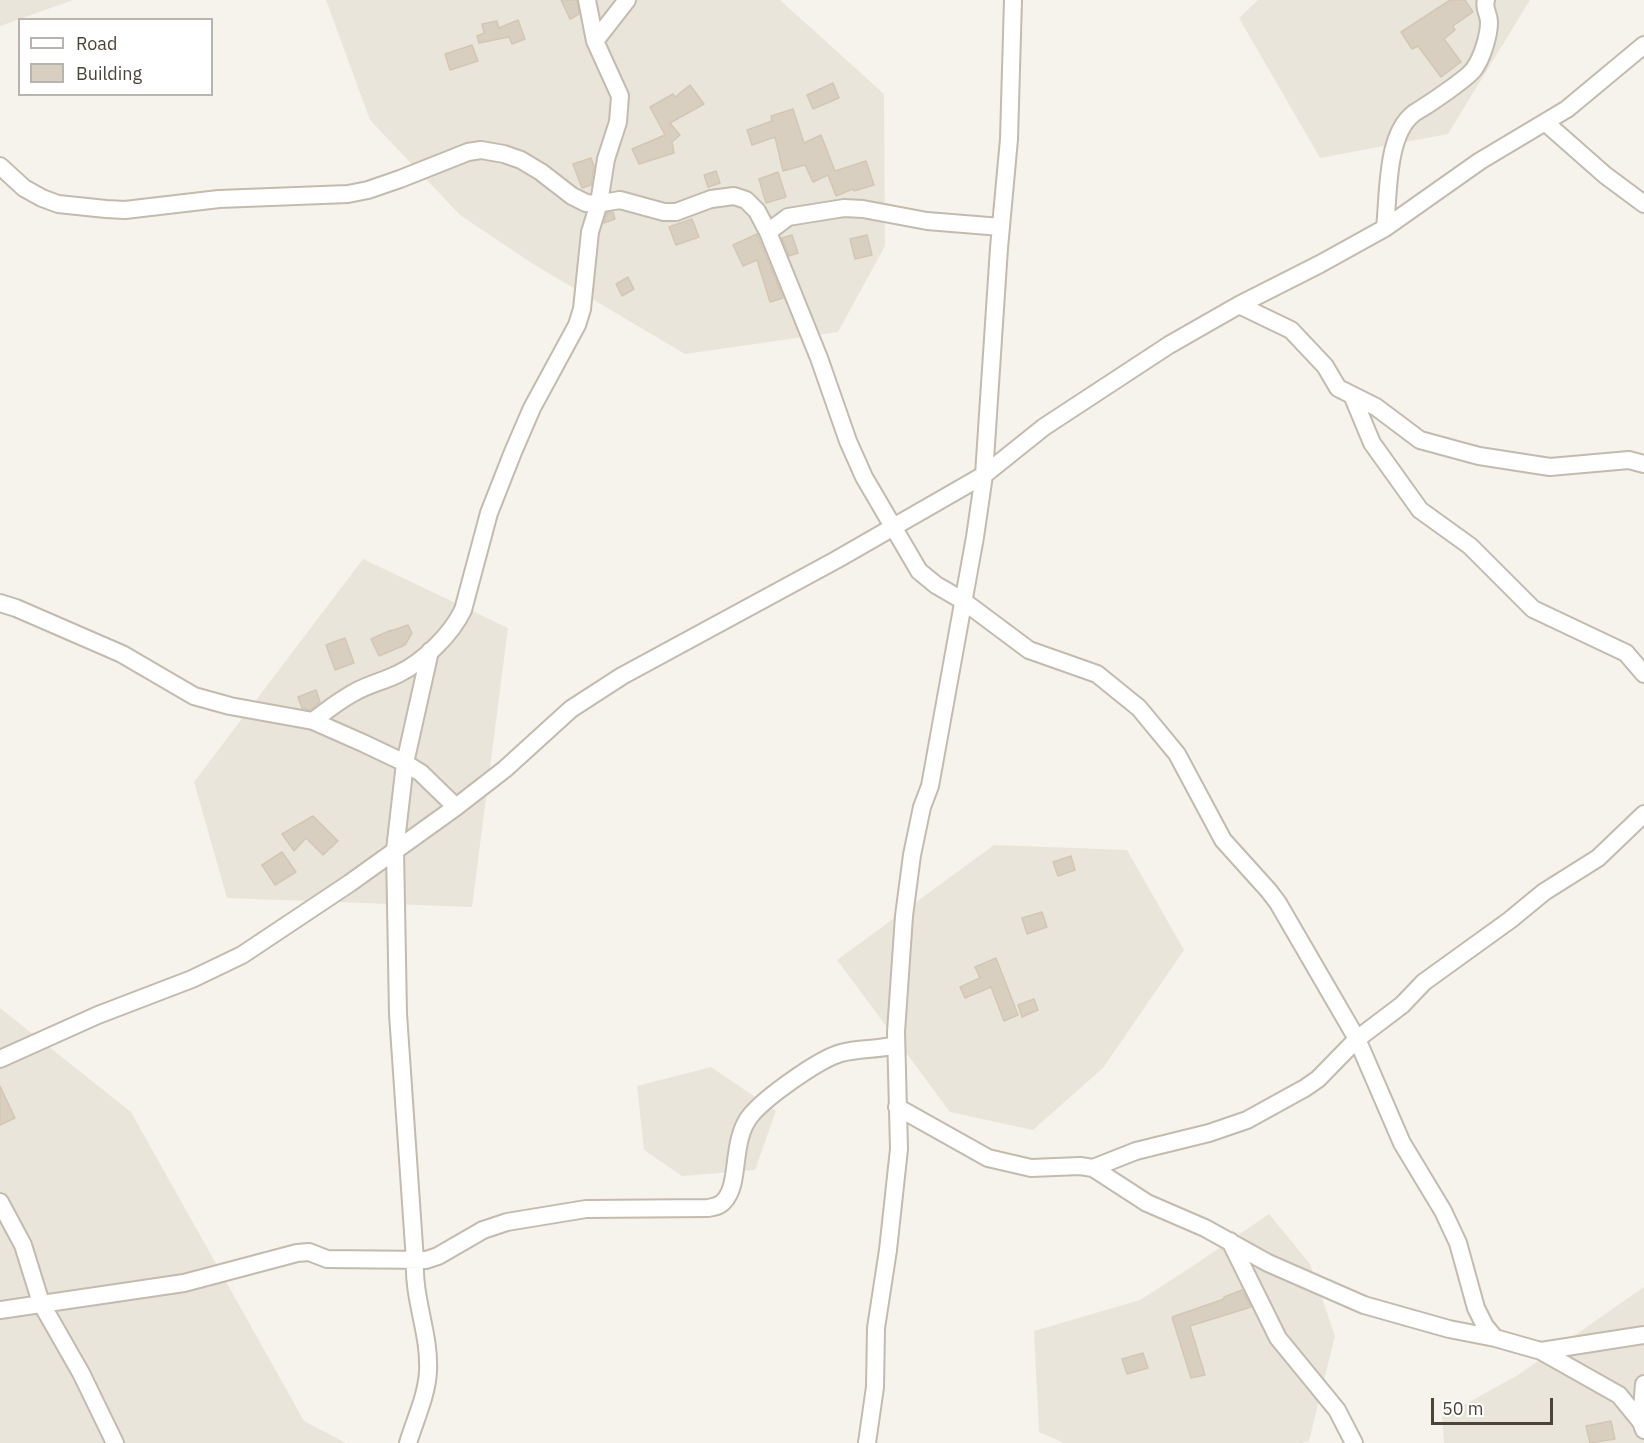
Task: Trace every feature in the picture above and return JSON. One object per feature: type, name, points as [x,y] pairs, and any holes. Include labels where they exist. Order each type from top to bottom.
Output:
[{"type":"street","points":[[313,720],[357,690],[398,674],[449,634],[463,610],[489,513],[513,452],[532,408],[578,325],[582,309],[590,232],[599,203],[606,159],[618,122],[621,103],[620,96],[594,41],[587,0]]},
{"type":"street","points":[[594,41],[627,0]]},
{"type":"street","points":[[867,1443],[876,1378],[876,1328],[898,1170],[896,1045],[908,884],[920,816],[930,786],[984,475],[1010,127],[1013,0]]},
{"type":"street","points":[[1385,228],[1391,165],[1395,143],[1403,124],[1475,68],[1485,42],[1489,20],[1484,6],[1486,0]]},
{"type":"street","points":[[0,1059],[98,1016],[216,969],[289,923],[456,807],[505,769],[571,709],[589,696],[984,475],[1044,427],[1169,345],[1239,305],[1385,228],[1480,161],[1566,109],[1644,45]]},
{"type":"street","points":[[1546,123],[1605,175],[1644,204]]},
{"type":"street","points":[[0,166],[24,188],[58,204],[125,210],[191,201],[348,194],[368,190],[468,152],[481,150],[521,160],[572,196],[586,203],[620,200],[664,212],[676,212],[711,199],[734,196],[746,200],[757,211],[768,232],[864,477],[919,571],[1029,650],[1097,674],[1139,708],[1177,754],[1223,840],[1278,903],[1357,1039],[1402,1143],[1443,1211],[1458,1243],[1476,1308],[1485,1326],[1495,1338]]},
{"type":"street","points":[[757,211],[789,217],[844,208],[863,209],[927,221],[1001,227]]},
{"type":"street","points":[[768,232],[789,217]]},
{"type":"street","points":[[1239,305],[1291,330],[1325,366],[1338,388],[1376,407],[1420,440],[1479,456],[1550,467],[1629,460],[1644,464]]},
{"type":"street","points":[[1352,395],[1372,443],[1420,510],[1470,546],[1533,609],[1626,653],[1644,674]]},
{"type":"street","points":[[0,603],[122,654],[194,696],[230,706],[313,720],[405,763],[421,773],[456,807]]},
{"type":"street","points":[[408,1443],[427,1382],[428,1370],[426,1343],[415,1287],[416,1261],[398,1014],[395,850],[405,763],[430,651]]},
{"type":"street","points":[[1093,1168],[1136,1151],[1209,1133],[1256,1115],[1318,1079],[1357,1039],[1389,1017],[1424,982],[1510,920],[1544,892],[1598,858],[1644,814]]},
{"type":"street","points":[[0,1310],[183,1283],[297,1253],[309,1252],[327,1258],[416,1261],[438,1256],[483,1230],[507,1222],[586,1209],[717,1206],[725,1201],[732,1187],[739,1137],[750,1117],[764,1102],[826,1059],[848,1051],[873,1050],[896,1045]]},
{"type":"street","points":[[897,1107],[988,1158],[1030,1168],[1080,1166],[1093,1168],[1147,1203],[1230,1241],[1268,1263],[1364,1305],[1449,1329],[1495,1338],[1541,1351],[1619,1395],[1642,1426]]},
{"type":"street","points":[[0,1202],[23,1245],[41,1303],[81,1373],[115,1443]]},
{"type":"street","points":[[1230,1241],[1278,1338],[1337,1410],[1354,1443]]},
{"type":"street","points":[[1541,1351],[1644,1335]]},
{"type":"street","points":[[1642,1426],[1644,1384]]},
{"type":"shaded area","points":[[0,0],[73,0],[18,18],[0,26]]},
{"type":"shaded area","points":[[326,0],[780,0],[884,94],[885,246],[838,332],[685,354],[533,264],[460,215],[370,120]]},
{"type":"shaded area","points":[[1258,0],[1530,0],[1448,134],[1320,158],[1239,18]]},
{"type":"shaded area","points":[[363,559],[508,628],[472,907],[227,898],[194,782]]},
{"type":"shaded area","points":[[994,845],[1127,850],[1184,950],[1103,1068],[1033,1130],[950,1112],[837,960]]},
{"type":"shaded area","points":[[0,1008],[131,1112],[304,1421],[346,1443],[0,1443]]},
{"type":"shaded area","points":[[711,1067],[776,1111],[755,1170],[682,1176],[644,1150],[637,1086]]},
{"type":"shaded area","points":[[1269,1214],[1310,1264],[1335,1336],[1309,1441],[1302,1443],[1064,1443],[1039,1432],[1034,1331],[1140,1300]]},
{"type":"shaded area","points":[[1644,1287],[1644,1443],[1444,1443],[1442,1417],[1518,1375]]},
{"type":"building","points":[[561,0],[577,0],[579,14],[570,19]]},
{"type":"building","points":[[1450,0],[1465,0],[1473,12],[1453,26],[1455,30],[1444,39],[1461,62],[1441,77],[1418,46],[1412,49],[1401,32]]},
{"type":"building","points":[[518,20],[525,39],[512,44],[509,37],[479,43],[477,36],[484,33],[482,24],[497,21],[499,28]]},
{"type":"building","points":[[472,45],[478,61],[450,70],[445,54]]},
{"type":"building","points":[[833,83],[839,98],[813,109],[807,95]]},
{"type":"building","points":[[690,85],[704,104],[670,123],[680,135],[672,142],[674,153],[639,164],[632,149],[665,135],[650,107],[673,94],[675,97]]},
{"type":"building","points":[[793,109],[804,143],[821,135],[835,171],[866,161],[874,185],[854,191],[853,189],[836,196],[828,175],[813,182],[805,165],[783,171],[775,137],[752,145],[747,130],[772,121],[771,116]]},
{"type":"building","points":[[591,158],[594,166],[591,185],[582,188],[573,164]]},
{"type":"building","points":[[716,171],[720,183],[708,187],[704,175]]},
{"type":"building","points":[[778,172],[786,197],[766,203],[759,179]]},
{"type":"building","points":[[613,212],[615,219],[604,223],[607,213]]},
{"type":"building","points":[[692,219],[699,237],[676,245],[669,227]]},
{"type":"building","points":[[757,234],[783,298],[770,302],[757,260],[743,266],[733,245]]},
{"type":"building","points":[[792,235],[798,253],[789,256],[782,238]]},
{"type":"building","points":[[867,235],[872,255],[855,259],[850,239]]},
{"type":"building","points":[[628,277],[634,289],[622,296],[616,284]]},
{"type":"building","points":[[408,625],[412,633],[405,645],[379,656],[371,639]]},
{"type":"building","points":[[345,638],[354,663],[335,670],[326,645]]},
{"type":"building","points":[[316,690],[320,702],[310,710],[302,708],[298,697]]},
{"type":"building","points":[[313,816],[338,841],[323,855],[306,838],[294,851],[282,834]]},
{"type":"building","points":[[282,852],[296,872],[275,885],[262,865]]},
{"type":"building","points":[[1071,856],[1075,870],[1058,876],[1053,862]]},
{"type":"building","points":[[1042,912],[1047,927],[1027,934],[1022,918]]},
{"type":"building","points":[[996,958],[1018,1015],[1004,1021],[991,987],[965,998],[960,987],[980,978],[975,967]]},
{"type":"building","points":[[1034,999],[1038,1010],[1022,1017],[1018,1005]]},
{"type":"building","points":[[0,1086],[15,1118],[0,1125]]},
{"type":"building","points":[[1242,1290],[1251,1307],[1190,1326],[1205,1375],[1191,1378],[1172,1317],[1224,1299]]},
{"type":"building","points":[[1143,1353],[1148,1368],[1127,1374],[1122,1359]]},
{"type":"building","points":[[1611,1421],[1615,1439],[1590,1443],[1586,1426]]}]
